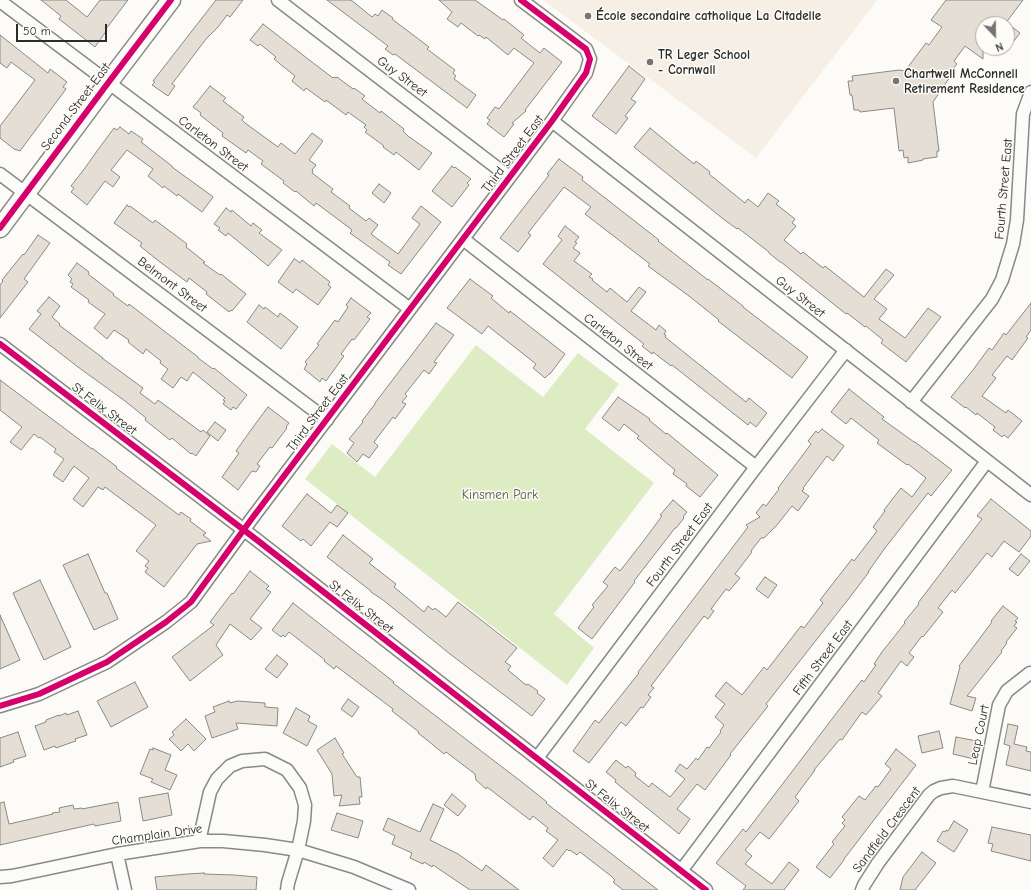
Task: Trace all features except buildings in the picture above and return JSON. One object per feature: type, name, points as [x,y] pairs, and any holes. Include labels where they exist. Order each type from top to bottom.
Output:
[{"type":"main road","name":"Second Street East","points":[[0,228],[171,0]]},
{"type":"street","name":"Guy Street","points":[[278,0],[509,177]]},
{"type":"street","name":"Third Street East","points":[[0,706],[39,694],[107,662],[166,622],[191,602],[552,121],[586,73],[590,59],[586,49],[521,0]]},
{"type":"street","name":"Carleton Street","points":[[0,1],[410,309]]},
{"type":"street","name":"Fourth Street East","points":[[911,402],[992,298],[1008,265],[1017,220],[1023,114],[1031,92]]},
{"type":"street","name":"Guy Street","points":[[552,121],[1031,495]]},
{"type":"street","name":"Belmont Street","points":[[0,174],[327,420]]},
{"type":"street","name":"Carleton Street","points":[[463,239],[756,467]]},
{"type":"street","name":"St Felix Street","points":[[0,344],[244,530],[706,890]]},
{"type":"street","name":"Fourth Street East","points":[[538,758],[756,467],[846,350]]},
{"type":"street","name":"Fifth Street East","points":[[681,871],[987,462]]},
{"type":"street","name":"Leap Court","points":[[982,792],[999,705],[1007,691],[1030,673]]},
{"type":"street","points":[[200,841],[210,792],[217,779],[230,766],[242,761],[265,759],[288,770],[300,788],[305,805],[304,821],[298,850],[287,890]]},
{"type":"street","name":"Sandfield Crescent","points":[[862,890],[878,863],[934,791],[953,786],[1031,802]]},
{"type":"street","name":"Champlain Drive","points":[[0,877],[12,876],[117,854],[200,841],[223,841],[298,850],[354,866],[408,890]]},
{"type":"street","points":[[117,854],[125,890]]},
{"type":"shaded area","points":[[543,0],[877,0],[756,158]]},
{"type":"green space","name":"Kinsmen Park","points":[[476,345],[543,397],[578,353],[619,384],[585,429],[654,483],[554,614],[594,648],[567,685],[305,479],[332,444],[375,477]]},
{"type":"cycle path","points":[[0,228],[171,0]]},
{"type":"cycle path","points":[[0,706],[39,694],[107,662],[166,622],[191,602],[253,517],[552,121],[586,73],[590,59],[586,49],[521,0]]},
{"type":"cycle path","points":[[0,344],[257,540],[706,890]]},
{"type":"place","name":"École secondaire catholique La Citadelle","points":[[588,16]]},
{"type":"place","name":"TR Leger School - Cornwall","points":[[650,62]]},
{"type":"place","name":"Chartwell McConnell Retirement Residence","points":[[896,81]]}]
